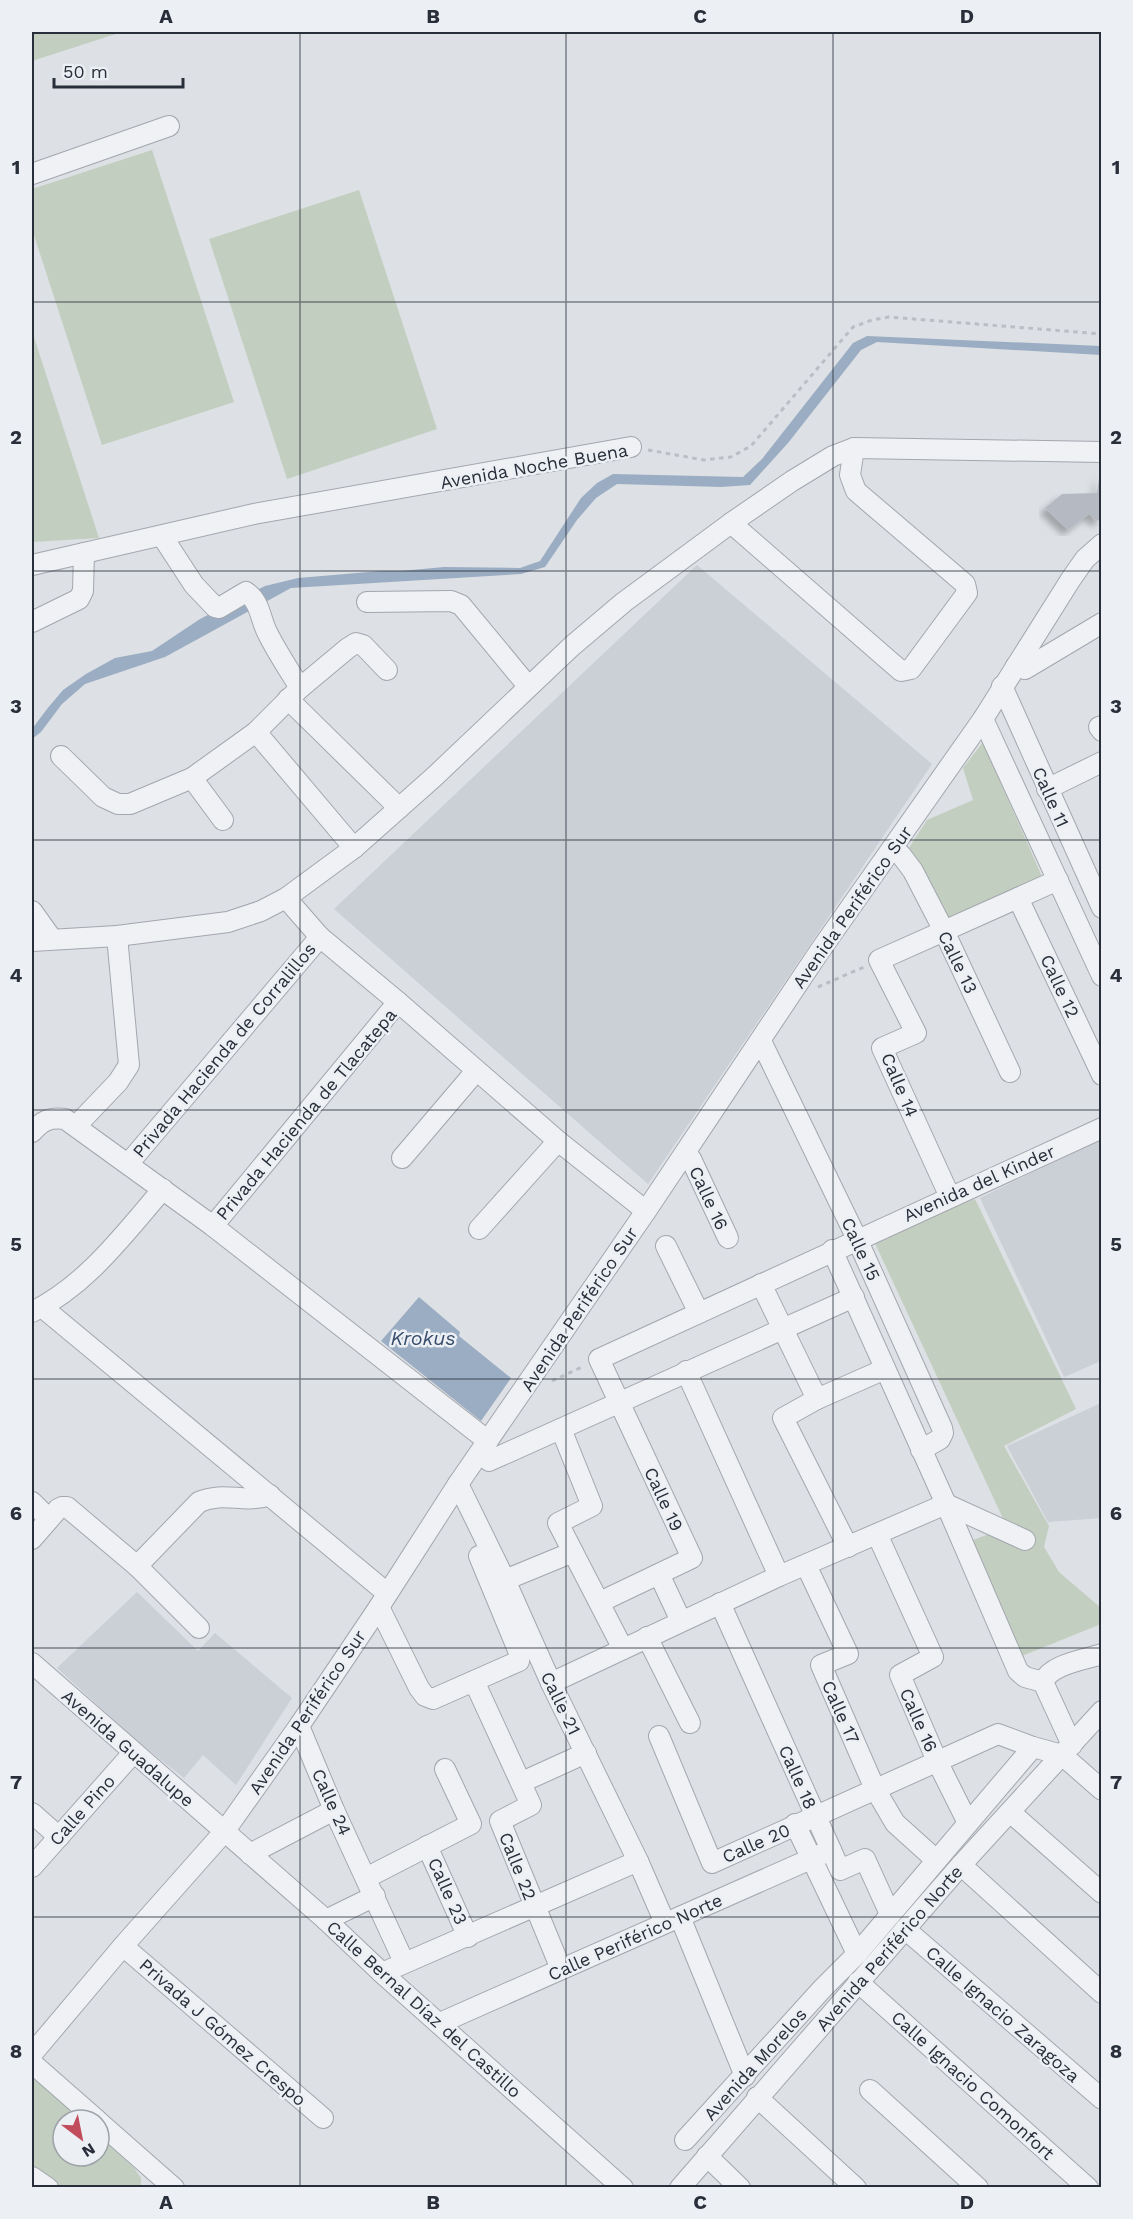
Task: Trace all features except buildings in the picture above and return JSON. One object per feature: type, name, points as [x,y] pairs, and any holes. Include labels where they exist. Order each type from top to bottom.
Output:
[{"type":"street","points":[[32,174],[170,126]]},
{"type":"street","name":"Avenida Noche Buena","points":[[32,565],[255,514],[631,447]]},
{"type":"street","points":[[32,942],[117,936],[228,922],[286,898],[354,848],[528,686],[624,602],[731,523],[833,456],[854,448],[1101,452]]},
{"type":"street","points":[[731,523],[901,671],[911,669],[967,593],[967,589],[965,584],[856,491],[850,475],[854,448]]},
{"type":"street","points":[[162,536],[194,585],[214,607],[219,608],[246,592],[255,602],[263,616],[266,631],[294,693],[399,808]]},
{"type":"street","name":"Avenida Periférico Sur","points":[[32,2054],[123,1946],[224,1832],[383,1600],[455,1489],[489,1451],[520,1395],[819,952],[983,718],[1071,579],[1085,559],[1101,544]]},
{"type":"street","points":[[32,622],[79,599],[83,591],[84,553]]},
{"type":"street","points":[[367,602],[451,601],[461,605],[528,686]]},
{"type":"street","points":[[1016,666],[1025,669],[1100,627]]},
{"type":"street","points":[[61,756],[103,797],[118,804],[130,804],[192,778],[256,732],[294,693],[348,648],[356,644],[363,645],[387,670]]},
{"type":"street","name":"Calle 11","points":[[1002,687],[1047,789],[1096,882],[1101,908]]},
{"type":"street","points":[[983,718],[1101,976]]},
{"type":"street","points":[[1101,726],[1099,727],[1101,731]]},
{"type":"street","points":[[256,732],[354,848]]},
{"type":"street","points":[[1047,789],[1101,762]]},
{"type":"street","points":[[192,778],[223,820]]},
{"type":"street","name":"Calle 13","points":[[901,855],[913,871],[944,931],[1010,1072]]},
{"type":"street","points":[[879,960],[1018,898],[1062,887],[1096,882]]},
{"type":"street","points":[[286,898],[320,937],[558,1141],[646,1211]]},
{"type":"street","name":"Calle 12","points":[[1018,898],[1101,1075]]},
{"type":"street","points":[[32,911],[52,939]]},
{"type":"street","points":[[76,1126],[118,1082],[129,1065],[117,936]]},
{"type":"street","name":"Privada Hacienda de Corralillos","points":[[128,1164],[320,937]]},
{"type":"street","name":"Calle 14","points":[[879,960],[916,1032],[882,1047],[950,1197]]},
{"type":"street","name":"Privada Hacienda de Tlacatepa","points":[[213,1226],[398,1002]]},
{"type":"street","name":"Calle 15","points":[[761,1041],[857,1239],[942,1428],[943,1433],[939,1439],[921,1450]]},
{"type":"street","points":[[402,1158],[476,1071]]},
{"type":"street","points":[[32,1132],[52,1117],[64,1119],[76,1126],[213,1226],[489,1451],[561,1429],[854,1296]]},
{"type":"street","name":"Avenida del Kinder","points":[[599,1359],[1101,1128]]},
{"type":"street","points":[[479,1228],[558,1141]]},
{"type":"street","name":"Calle 16","points":[[691,1159],[728,1238]]},
{"type":"street","points":[[163,1189],[90,1272],[37,1310],[270,1495],[383,1600],[419,1688],[425,1696],[433,1699],[519,1661],[520,1655],[455,1489]]},
{"type":"street","points":[[666,1246],[699,1313]]},
{"type":"street","points":[[832,1250],[1018,1671],[1025,1677],[1043,1682]]},
{"type":"street","points":[[761,1284],[817,1399]]},
{"type":"street","name":"Calle 19","points":[[599,1359],[692,1558],[659,1574]]},
{"type":"street","points":[[848,1547],[783,1418],[817,1399],[885,1369]]},
{"type":"street","points":[[686,1371],[779,1576]]},
{"type":"street","points":[[561,1429],[592,1506],[558,1523],[623,1649]]},
{"type":"street","name":"Calle 21","points":[[455,1489],[505,1580],[551,1683],[638,1861],[673,1920],[745,2076]]},
{"type":"street","points":[[137,1566],[198,1502],[210,1497],[227,1496],[248,1499],[270,1495]]},
{"type":"street","points":[[32,1502],[49,1519]]},
{"type":"street","points":[[551,1683],[779,1576],[946,1504],[1025,1540]]},
{"type":"street","points":[[32,1539],[62,1507],[67,1507],[137,1566],[199,1628]]},
{"type":"street","name":"Calle 16","points":[[877,1534],[933,1657],[900,1675],[937,1761],[968,1823]]},
{"type":"street","points":[[505,1580],[573,1552]]},
{"type":"street","name":"Calle 17","points":[[806,1565],[848,1654],[821,1665],[875,1789],[895,1823],[936,1860]]},
{"type":"street","points":[[600,1602],[659,1574],[681,1621]]},
{"type":"street","name":"Calle 18","points":[[720,1604],[840,1870],[865,1859],[890,1914]]},
{"type":"street","points":[[647,1637],[690,1723]]},
{"type":"street","points":[[1101,1654],[1055,1669],[1046,1676],[1043,1682],[1067,1750],[1101,1790]]},
{"type":"street","name":"Avenida Guadalupe","points":[[32,1663],[224,1832]]},
{"type":"street","name":"Calle 22","points":[[474,1682],[531,1805],[500,1821],[561,1969]]},
{"type":"street","name":"Avenida Periférico Norte","points":[[680,2187],[961,1865],[1101,1711]]},
{"type":"street","name":"Calle 24","points":[[298,1726],[404,1962]]},
{"type":"street","points":[[795,1824],[998,1734],[1033,1747],[1067,1750]]},
{"type":"street","name":"Calle 20","points":[[659,1736],[712,1863],[795,1824],[857,1954]]},
{"type":"street","name":"Avenida Morelos","points":[[686,2140],[823,1988],[857,1954],[1033,1747]]},
{"type":"street","points":[[522,1782],[586,1753]]},
{"type":"street","name":"Calle Pino","points":[[32,1867],[133,1754]]},
{"type":"street","name":"Calle 23","points":[[445,1769],[471,1824],[427,1846],[468,1937]]},
{"type":"street","points":[[250,1854],[334,1810]]},
{"type":"street","points":[[1010,1812],[1101,1893]]},
{"type":"street","points":[[32,1813],[58,1837]]},
{"type":"street","name":"Calle Bernal Díaz del Castillo","points":[[224,1832],[326,1920],[382,1973],[623,2187]]},
{"type":"street","points":[[366,1878],[427,1846]]},
{"type":"street","name":"Calle Periférico Norte","points":[[440,2023],[831,1850]]},
{"type":"street","points":[[382,1973],[638,1861]]},
{"type":"street","points":[[961,1865],[1101,1993]]},
{"type":"street","points":[[326,1920],[375,1896]]},
{"type":"street","name":"Calle Ignacio Zaragoza","points":[[905,1929],[1101,2099]]},
{"type":"street","name":"Privada J Gómez Crespo","points":[[123,1946],[323,2118]]},
{"type":"street","name":"Calle Ignacio Comonfort","points":[[858,1982],[1088,2187]]},
{"type":"street","points":[[823,1988],[838,2007]]},
{"type":"street","points":[[32,2063],[83,2108]]},
{"type":"street","points":[[870,2090],[978,2187]]},
{"type":"street","points":[[757,2097],[856,2187]]},
{"type":"street","points":[[111,2133],[171,2186]]},
{"type":"street","points":[[707,2156],[740,2187]]},
{"type":"street","points":[[32,2177],[48,2187]]},
{"type":"path","name":"Avenida Noche Buena","points":[[631,447],[704,460],[731,458],[751,446],[853,327],[872,320],[889,317],[1101,334]]},
{"type":"path","points":[[814,988],[879,960]]},
{"type":"path","points":[[520,1395],[599,1359]]},
{"type":"shaded area","points":[[697,565],[932,764],[648,1184],[334,909]]},
{"type":"shaded area","points":[[1101,1138],[1101,1361],[1064,1377],[980,1198]]},
{"type":"shaded area","points":[[1101,1403],[1101,1518],[1048,1522],[1007,1446]]},
{"type":"shaded area","points":[[137,1592],[198,1651],[215,1633],[292,1698],[236,1785],[203,1755],[184,1778],[136,1740],[57,1668]]},
{"type":"green space","points":[[32,32],[122,32],[32,61]]},
{"type":"green space","points":[[152,150],[234,402],[102,445],[32,229],[32,189]]},
{"type":"green space","points":[[359,190],[437,429],[287,479],[209,239]]},
{"type":"green space","points":[[32,331],[99,538],[32,542]]},
{"type":"green space","points":[[983,742],[1043,879],[945,923],[905,854],[927,820],[973,800],[963,768]]},
{"type":"green space","points":[[975,1199],[1076,1409],[1004,1446],[1049,1526],[1044,1547],[1059,1572],[1101,1608],[1101,1624],[1017,1658],[968,1542],[1007,1527],[873,1239]]},
{"type":"green space","points":[[32,2076],[68,2108],[51,2108],[51,2168],[111,2168],[111,2147],[134,2168],[141,2178],[141,2187],[59,2187],[32,2168]]},
{"type":"water","points":[[867,336],[1101,346],[1101,355],[877,342],[861,350],[788,443],[750,485],[721,487],[617,484],[596,498],[577,520],[545,567],[521,574],[291,588],[165,657],[85,684],[62,704],[41,732],[32,739],[32,729],[47,709],[63,690],[86,674],[115,658],[152,651],[200,619],[265,586],[298,578],[381,571],[444,567],[520,568],[540,561],[581,498],[597,483],[613,474],[743,477],[762,459],[853,343]]},
{"type":"water","name":"Krokus","points":[[419,1297],[460,1332],[459,1336],[511,1378],[481,1421],[381,1341]]}]
